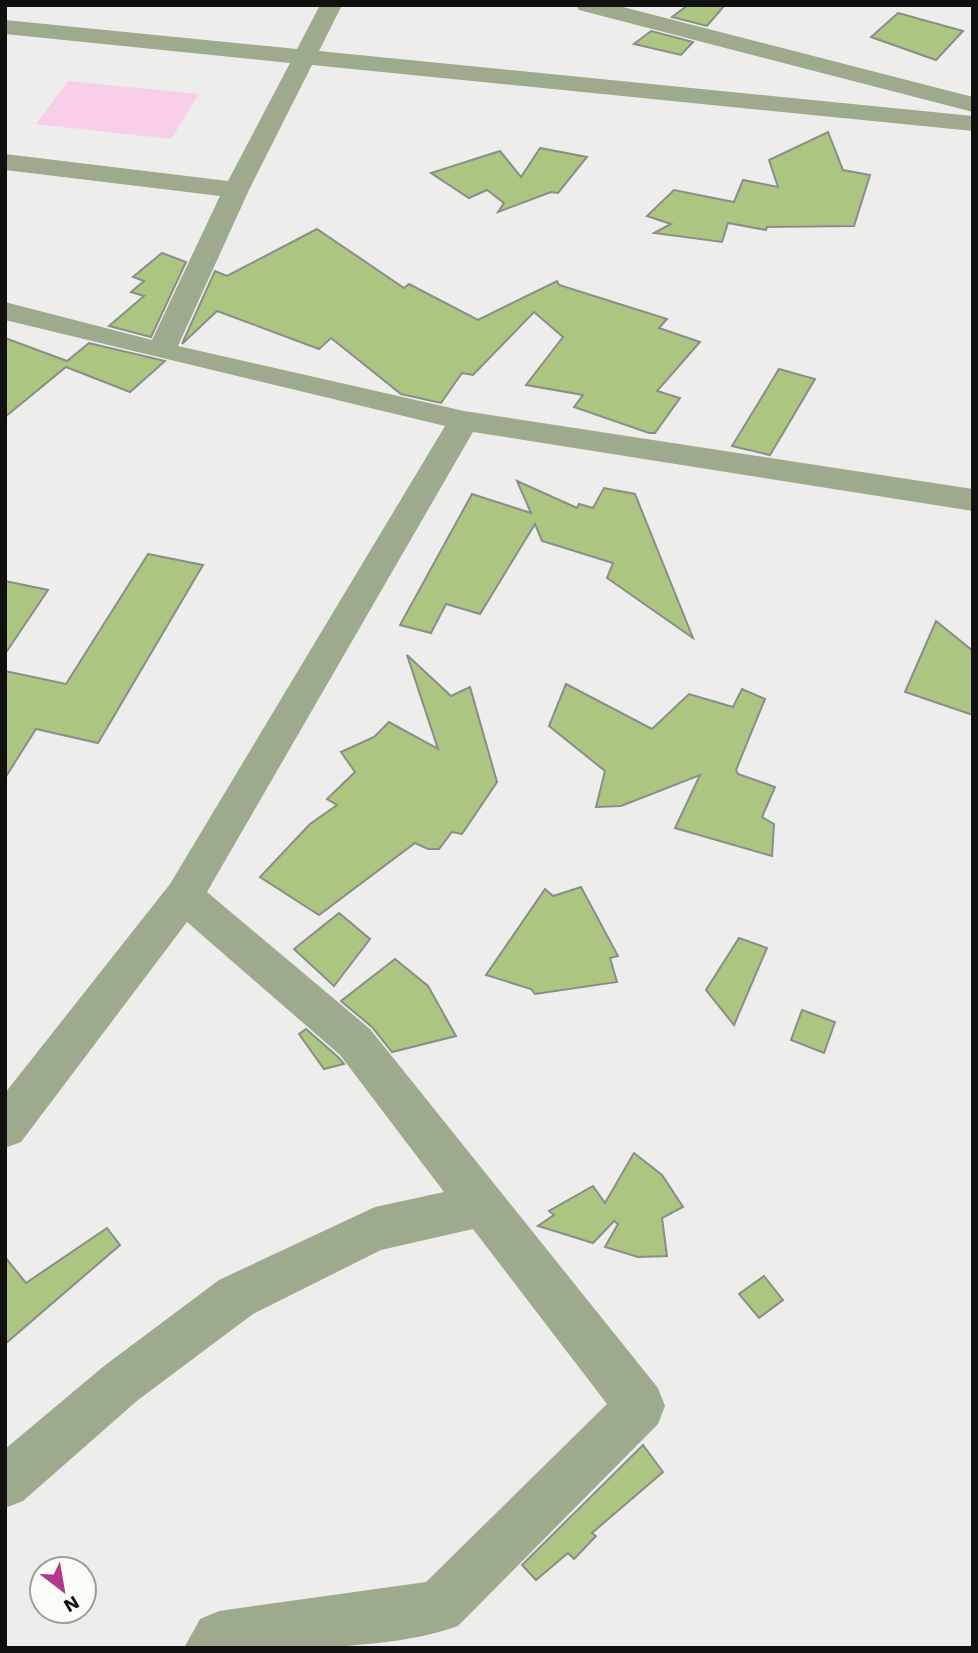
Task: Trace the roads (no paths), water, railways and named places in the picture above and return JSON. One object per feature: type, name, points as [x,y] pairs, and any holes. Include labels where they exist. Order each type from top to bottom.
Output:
[{"type":"street","points":[[161,351],[236,190],[331,5]]},
{"type":"street","points":[[587,5],[973,105]]},
{"type":"street","points":[[5,27],[973,124]]},
{"type":"street","points":[[5,162],[236,190]]},
{"type":"street","points":[[5,311],[161,351],[464,421],[973,500]]},
{"type":"street","points":[[5,1128],[184,897],[464,421]]},
{"type":"street","points":[[184,897],[355,1042],[640,1406],[439,1607],[219,1638],[211,1648]]},
{"type":"street","points":[[5,1483],[121,1383],[236,1297],[375,1229],[482,1205]]}]
